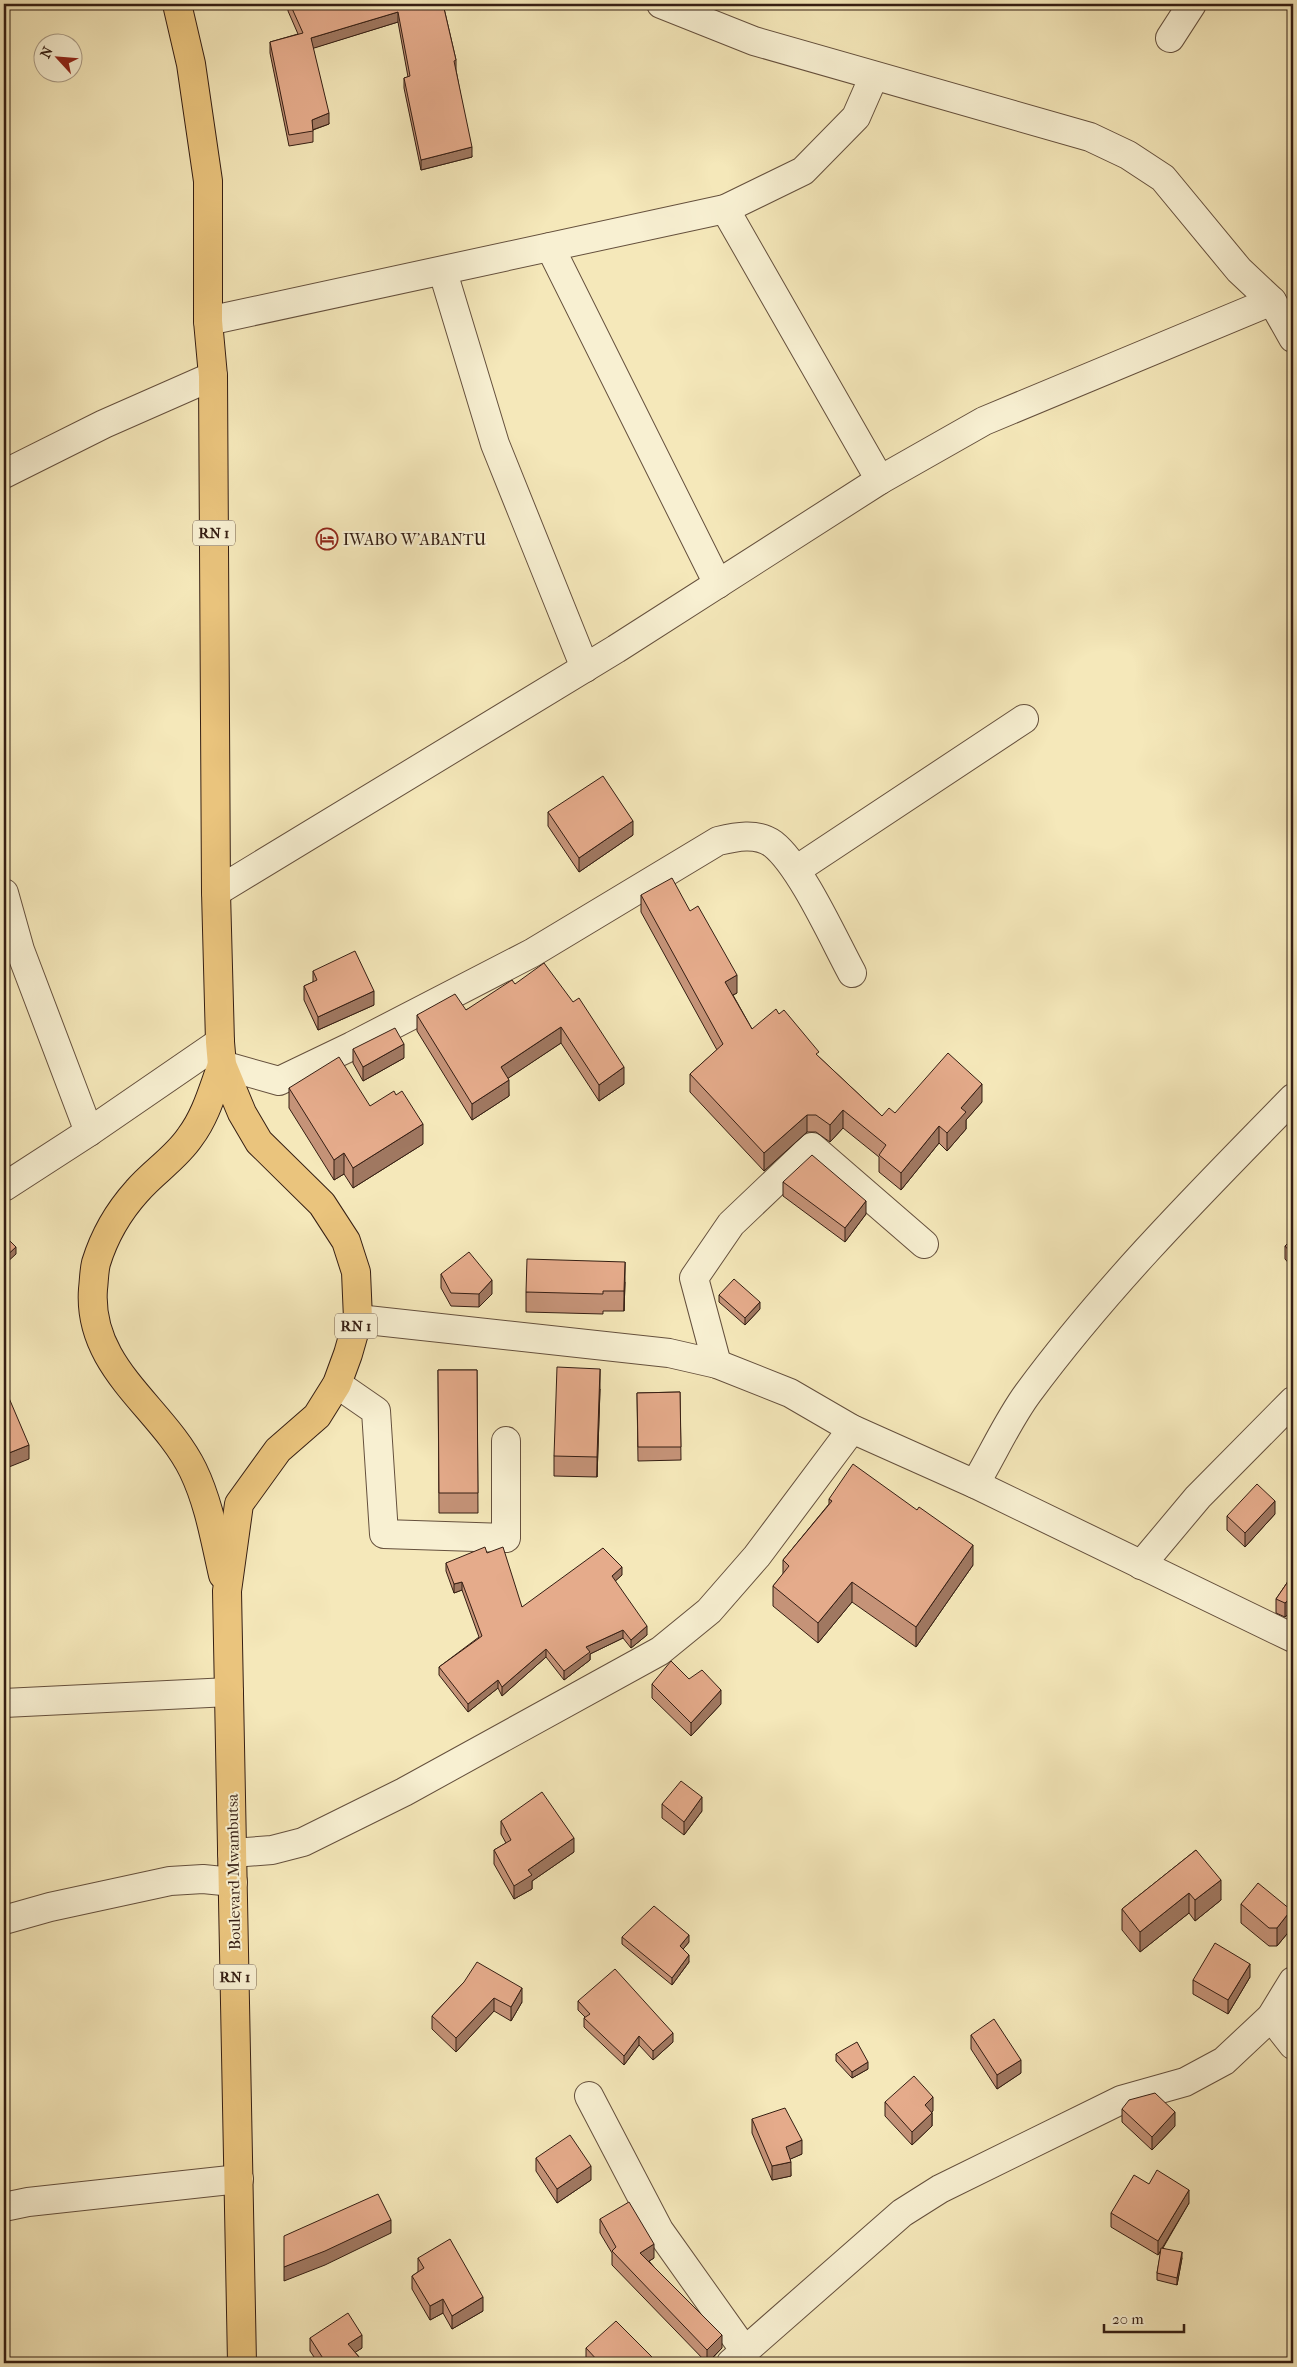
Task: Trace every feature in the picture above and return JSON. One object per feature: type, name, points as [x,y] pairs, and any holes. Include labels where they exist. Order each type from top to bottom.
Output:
[{"type":"highway","name":"RN 1","points":[[177,4],[191,64],[208,181],[208,321],[213,376],[216,892],[221,1053]]},
{"type":"highway","name":"Boulevard Mwambutsa","points":[[221,1053],[242,1113],[259,1142],[322,1204],[346,1241],[356,1272],[358,1319],[348,1354],[336,1384],[317,1416],[278,1450],[238,1504],[227,1591],[242,2363]]},
{"type":"highway","name":"Boulevard Mwambutsa","points":[[221,1053],[203,1117],[190,1138],[136,1191],[115,1220],[96,1264],[92,1303],[98,1335],[112,1366],[179,1446],[193,1470],[206,1504],[227,1591]]},
{"type":"street","points":[[662,4],[754,40],[1090,137],[1128,155],[1163,178],[1239,270],[1272,301],[1293,338]]},
{"type":"street","points":[[1170,38],[1192,4]]},
{"type":"street","points":[[208,321],[725,210],[804,171],[856,117],[874,76]]},
{"type":"street","points":[[725,210],[880,480]]},
{"type":"street","points":[[550,247],[718,584]]},
{"type":"street","points":[[443,272],[495,444],[584,668]]},
{"type":"street","points":[[216,892],[584,668],[880,480],[984,421],[1272,301]]},
{"type":"street","points":[[4,474],[104,424],[213,376]]},
{"type":"street","points":[[796,870],[1024,720]]},
{"type":"street","points":[[4,1187],[89,1132],[221,1053],[279,1081],[352,1046],[532,953],[718,841],[746,835],[773,844],[796,870],[852,973]]},
{"type":"street","points":[[4,893],[12,954],[89,1132]]},
{"type":"street","points":[[975,1484],[1027,1394],[1083,1326],[1171,1222],[1293,1098]]},
{"type":"street","points":[[716,1364],[694,1278],[731,1224],[812,1147],[924,1244]]},
{"type":"street","points":[[358,1319],[471,1333],[668,1353],[716,1364],[790,1393],[852,1429],[975,1484],[1293,1638]]},
{"type":"street","points":[[336,1384],[376,1410],[384,1534],[506,1538],[506,1441]]},
{"type":"street","points":[[1141,1565],[1198,1497],[1293,1401]]},
{"type":"street","points":[[232,1853],[272,1850],[303,1842],[404,1792],[660,1651],[709,1611],[757,1556],[852,1429]]},
{"type":"street","points":[[4,1703],[229,1692]]},
{"type":"street","points":[[4,1920],[50,1907],[170,1881],[203,1880],[233,1882]]},
{"type":"street","points":[[589,2096],[659,2230],[738,2357],[910,2208],[940,2189],[1121,2100],[1193,2077],[1224,2060],[1270,2017],[1293,1982]]},
{"type":"street","points":[[1270,2017],[1293,2045]]},
{"type":"street","points":[[4,2207],[239,2179]]},
{"type":"building","points":[[290,4],[443,4],[456,60],[454,61],[472,147],[421,160],[404,78],[410,76],[398,12],[311,38],[329,113],[312,120],[313,131],[289,135],[270,42],[303,33]]},
{"type":"building","points":[[603,776],[633,821],[579,858],[548,812]]},
{"type":"building","points":[[672,878],[690,911],[698,906],[737,975],[725,982],[752,1029],[776,1009],[779,1014],[784,1010],[819,1052],[816,1054],[882,1116],[889,1108],[895,1113],[948,1053],[982,1084],[961,1108],[966,1112],[947,1133],[939,1126],[901,1173],[879,1155],[886,1145],[843,1110],[830,1125],[816,1115],[807,1115],[764,1153],[690,1074],[723,1044],[641,895]]},
{"type":"building","points":[[355,951],[374,991],[318,1017],[304,986],[317,980],[313,971]]},
{"type":"building","points":[[544,963],[573,1002],[579,998],[624,1067],[599,1085],[561,1027],[501,1067],[509,1080],[472,1104],[417,1015],[455,994],[466,1010],[512,980],[515,984]]},
{"type":"building","points":[[395,1028],[404,1044],[363,1067],[353,1049]]},
{"type":"building","points":[[339,1057],[370,1106],[394,1091],[396,1095],[402,1091],[423,1124],[353,1168],[344,1153],[334,1160],[289,1088]]},
{"type":"building","points":[[812,1155],[866,1201],[845,1228],[783,1182]]},
{"type":"building","points":[[4,1235],[16,1247],[4,1258]]},
{"type":"building","points":[[1293,1238],[1293,1255],[1285,1246]]},
{"type":"building","points":[[469,1252],[492,1280],[479,1294],[451,1293],[441,1274]]},
{"type":"building","points":[[527,1259],[625,1262],[624,1291],[603,1291],[603,1294],[526,1292]]},
{"type":"building","points":[[734,1279],[760,1302],[745,1318],[719,1295]]},
{"type":"building","points":[[557,1367],[600,1369],[597,1457],[554,1456]]},
{"type":"building","points":[[438,1370],[477,1370],[478,1493],[439,1493]]},
{"type":"building","points":[[4,1381],[6,1391],[29,1445],[4,1455]]},
{"type":"building","points":[[680,1392],[681,1447],[638,1447],[637,1393]]},
{"type":"building","points":[[853,1464],[917,1510],[919,1507],[973,1545],[916,1627],[852,1582],[818,1623],[773,1586],[789,1566],[783,1560],[832,1501],[829,1499]]},
{"type":"building","points":[[1257,1484],[1275,1501],[1245,1533],[1227,1516]]},
{"type":"building","points":[[485,1547],[487,1553],[503,1547],[522,1607],[603,1548],[622,1567],[612,1576],[647,1626],[631,1640],[623,1630],[586,1647],[590,1652],[564,1671],[546,1649],[502,1687],[498,1680],[468,1704],[439,1667],[482,1636],[462,1582],[454,1584],[446,1563]]},
{"type":"building","points":[[1293,1574],[1293,1596],[1285,1603],[1276,1599]]},
{"type":"building","points":[[671,1661],[689,1679],[702,1670],[721,1690],[691,1723],[652,1684]]},
{"type":"building","points":[[681,1781],[702,1797],[684,1822],[662,1804]]},
{"type":"building","points":[[542,1792],[574,1838],[528,1870],[532,1875],[514,1886],[494,1850],[511,1840],[501,1821]]},
{"type":"building","points":[[1196,1850],[1221,1880],[1195,1900],[1189,1893],[1140,1932],[1122,1909]]},
{"type":"building","points":[[1258,1883],[1291,1910],[1277,1928],[1269,1928],[1241,1904]]},
{"type":"building","points":[[654,1906],[689,1935],[680,1946],[689,1955],[672,1978],[622,1937]]},
{"type":"building","points":[[1215,1943],[1250,1964],[1228,2000],[1193,1980]]},
{"type":"building","points":[[477,1962],[522,1988],[511,2007],[494,1998],[456,2038],[432,2016],[464,1982]]},
{"type":"building","points":[[615,1969],[673,2033],[653,2051],[639,2036],[624,2056],[584,2018],[590,2014],[578,2001]]},
{"type":"building","points":[[994,2019],[1021,2060],[997,2075],[971,2035]]},
{"type":"building","points":[[857,2042],[868,2062],[852,2072],[836,2054]]},
{"type":"building","points":[[914,2076],[933,2097],[925,2105],[932,2113],[912,2132],[885,2102]]},
{"type":"building","points":[[1155,2093],[1175,2112],[1152,2137],[1122,2109],[1129,2100]]},
{"type":"building","points":[[785,2108],[802,2140],[786,2147],[791,2162],[772,2166],[752,2119]]},
{"type":"building","points":[[570,2135],[591,2166],[557,2189],[536,2158]]},
{"type":"building","points":[[1157,2170],[1189,2190],[1158,2241],[1111,2213],[1134,2175],[1149,2184]]},
{"type":"building","points":[[378,2194],[391,2220],[325,2251],[284,2267],[284,2236]]},
{"type":"building","points":[[629,2202],[654,2244],[640,2253],[722,2335],[707,2350],[612,2251],[616,2247],[600,2219]]},
{"type":"building","points":[[450,2239],[483,2297],[452,2316],[443,2299],[430,2306],[412,2276],[424,2268],[418,2258]]},
{"type":"building","points":[[1161,2248],[1182,2252],[1177,2278],[1157,2273]]},
{"type":"building","points":[[348,2313],[362,2335],[348,2344],[364,2363],[326,2363],[310,2338]]},
{"type":"building","points":[[616,2321],[658,2363],[597,2363],[599,2362],[586,2348]]},
{"type":"place","name":"IWABO W'ABANTU","points":[[327,539]]}]
